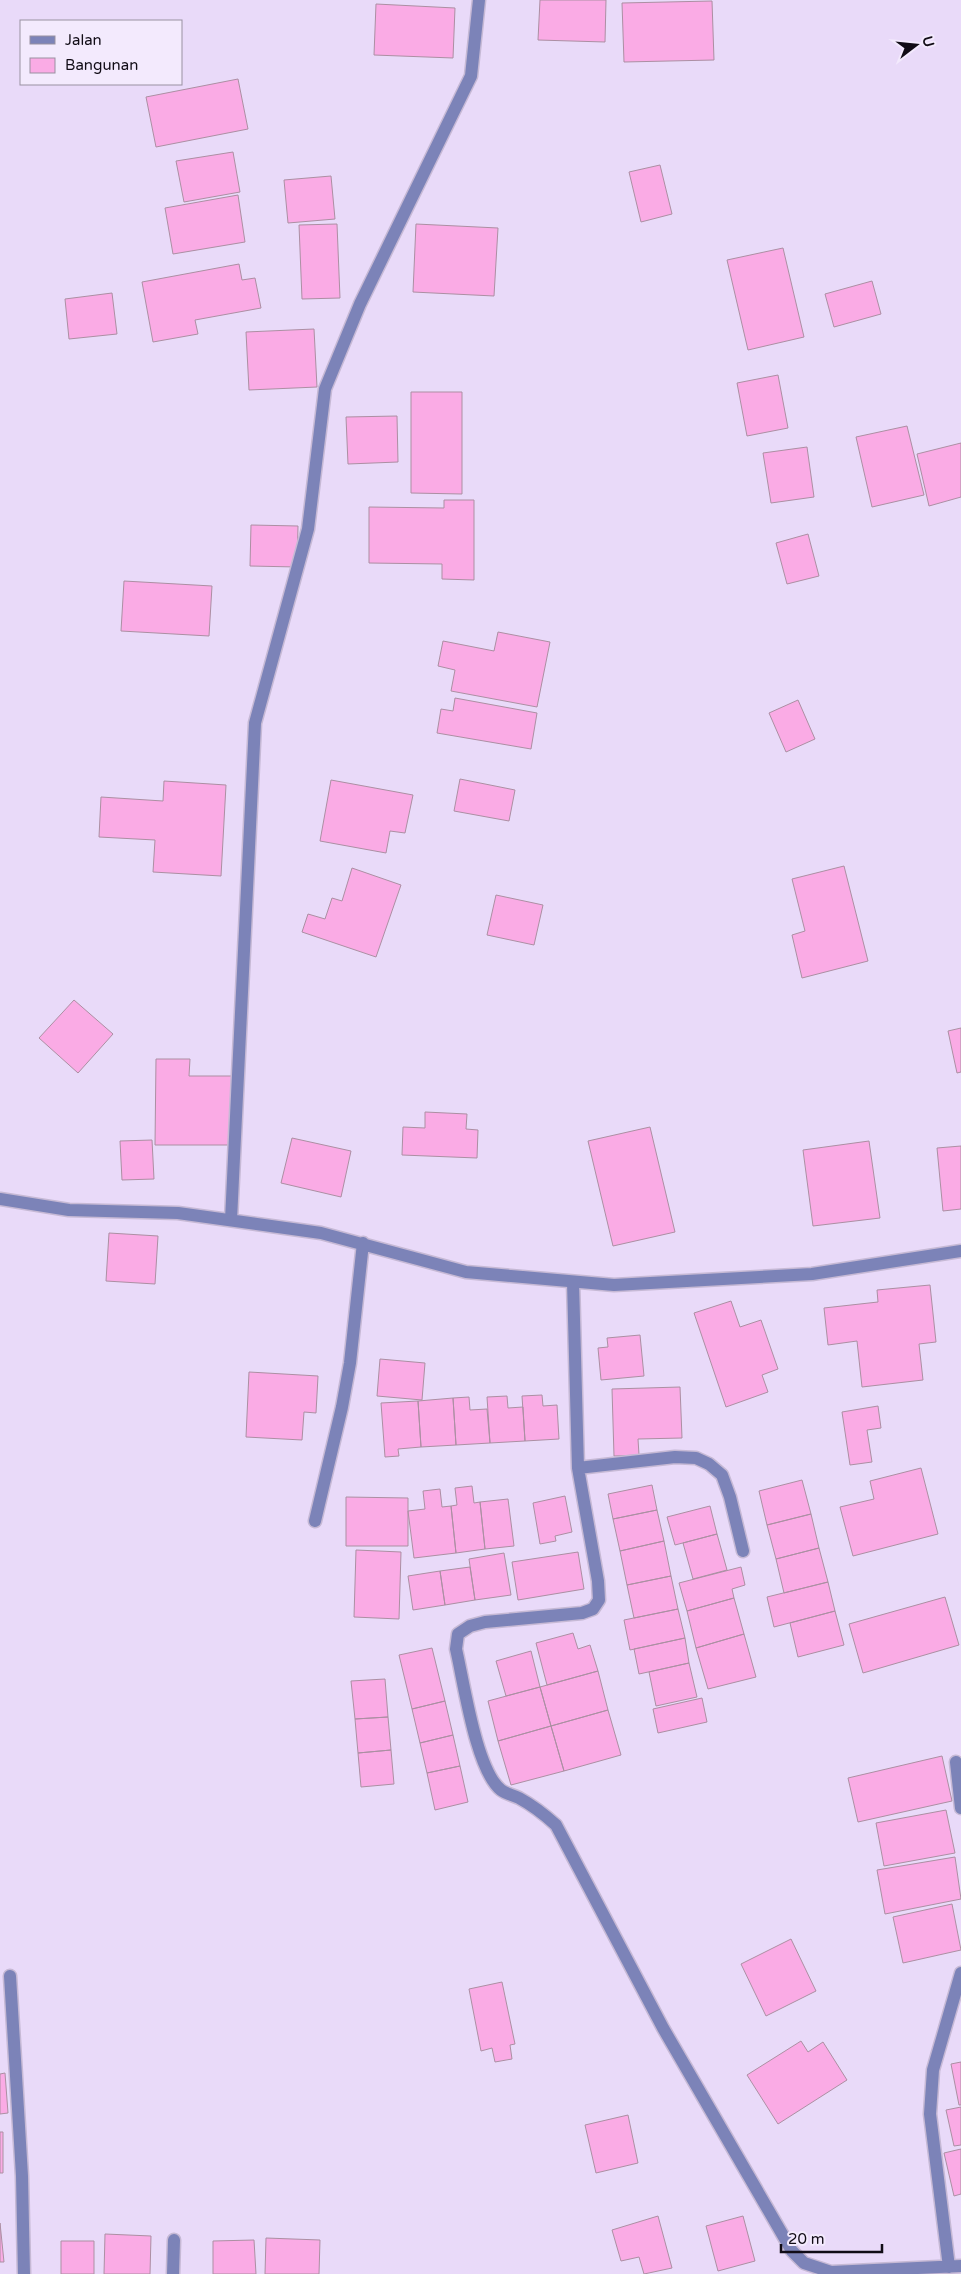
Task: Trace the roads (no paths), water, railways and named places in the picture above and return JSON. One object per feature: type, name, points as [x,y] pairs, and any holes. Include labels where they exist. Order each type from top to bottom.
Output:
[{"type":"street","points":[[232,1220],[255,723],[308,528],[325,389],[360,304],[471,76],[479,0]]},
{"type":"street","points":[[0,1199],[69,1210],[178,1213],[232,1220],[321,1233],[466,1272],[614,1285],[812,1274],[961,1251]]},
{"type":"street","points":[[315,1521],[342,1407],[350,1363],[363,1243]]},
{"type":"street","points":[[573,1282],[578,1468],[598,1581],[599,1600],[593,1610],[582,1613],[485,1622],[470,1626],[458,1634],[456,1649],[481,1757],[489,1776],[502,1790],[543,1814],[556,1825],[663,2028],[792,2251],[804,2263],[831,2272],[955,2267],[930,2114],[933,2070],[961,1973]]},
{"type":"street","points":[[578,1468],[675,1457],[696,1458],[709,1464],[722,1475],[730,1497],[744,1551]]},
{"type":"street","points":[[956,1762],[961,1808]]},
{"type":"street","points":[[10,1976],[22,2176],[24,2274]]},
{"type":"street","points":[[173,2274],[174,2240]]}]
